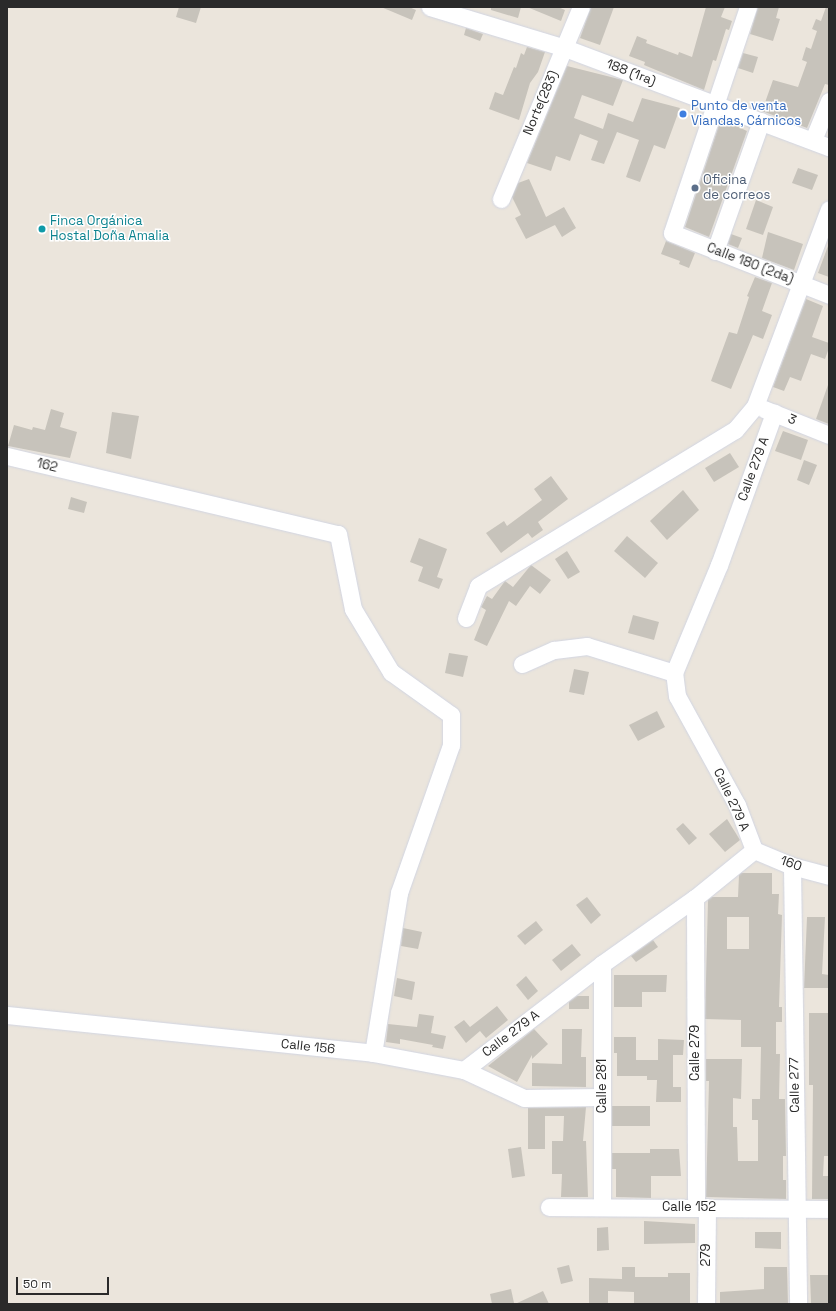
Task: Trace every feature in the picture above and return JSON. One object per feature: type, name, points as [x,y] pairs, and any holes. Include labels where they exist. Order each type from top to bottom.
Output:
[{"type":"street","name":"188 (1ra)","points":[[430,7],[565,48],[829,147]]},
{"type":"street","name":"Norte(283)","points":[[501,199],[565,48],[580,7]]},
{"type":"street","points":[[715,105],[748,7]]},
{"type":"street","points":[[813,140],[829,101]]},
{"type":"street","name":"Calle 180 (2da)","points":[[715,105],[672,234],[829,295]]},
{"type":"street","points":[[715,250],[761,121]]},
{"type":"street","points":[[466,618],[478,586],[735,430],[754,406],[829,209]]},
{"type":"street","name":"3","points":[[754,406],[829,435]]},
{"type":"street","name":"Calle 279 A","points":[[464,1070],[602,964],[694,898],[754,850],[737,805],[677,696],[674,673],[719,566],[774,413]]},
{"type":"street","name":"162","points":[[7,456],[87,477],[338,534],[353,609],[372,641],[392,672],[451,715],[451,745],[399,893],[373,1053]]},
{"type":"street","points":[[522,664],[554,650],[587,646],[674,673]]},
{"type":"street","name":"160","points":[[754,850],[792,866],[829,876]]},
{"type":"street","name":"Calle 277","points":[[792,866],[798,1304]]},
{"type":"street","name":"Calle 279","points":[[694,898],[701,1207]]},
{"type":"street","name":"Calle 281","points":[[602,964],[602,1207]]},
{"type":"street","name":"Calle 156","points":[[7,1015],[373,1053],[464,1070],[524,1098],[602,1097]]},
{"type":"street","name":"Calle 152","points":[[549,1207],[829,1209]]},
{"type":"street","name":"279","points":[[701,1207],[706,1304]]},
{"type":"building","points":[[179,7],[201,7],[196,23],[176,17]]},
{"type":"building","points":[[381,7],[409,7],[416,10],[412,20]]},
{"type":"building","points":[[491,7],[521,7],[518,18],[491,10]]},
{"type":"building","points":[[527,7],[558,7],[565,10],[561,21]]},
{"type":"building","points":[[591,7],[614,7],[600,45],[580,38]]},
{"type":"building","points":[[706,7],[725,7],[721,17],[732,21],[729,30],[726,29],[716,61],[713,60],[704,90],[644,65],[645,62],[629,56],[637,36],[647,40],[646,43],[678,55],[679,52],[692,57]]},
{"type":"building","points":[[758,7],[779,7],[776,18],[780,19],[773,41],[750,34]]},
{"type":"building","points":[[826,7],[829,7],[829,85],[825,84],[807,128],[762,111],[773,80],[798,87],[807,62],[802,60],[806,47],[811,49],[817,31],[812,29],[816,19],[821,21]]},
{"type":"building","points":[[466,28],[483,34],[480,41],[464,35]]},
{"type":"building","points":[[527,47],[545,52],[538,72],[530,83],[519,120],[489,109],[495,92],[503,95],[514,67],[516,68],[521,53],[524,55]]},
{"type":"building","points":[[743,53],[758,57],[753,73],[738,68]]},
{"type":"building","points":[[567,66],[623,80],[613,106],[582,95],[574,118],[603,129],[608,113],[633,122],[642,98],[680,108],[665,149],[654,145],[640,182],[626,177],[639,140],[617,132],[604,164],[591,160],[598,141],[580,134],[570,161],[556,156],[551,171],[527,163]]},
{"type":"building","points":[[721,119],[747,131],[709,237],[685,227]]},
{"type":"building","points":[[798,168],[818,175],[812,190],[792,183]]},
{"type":"building","points":[[529,179],[546,217],[564,207],[576,228],[562,237],[555,225],[526,239],[515,218],[521,215],[512,197],[518,183]]},
{"type":"building","points":[[756,200],[773,207],[763,235],[746,229]]},
{"type":"building","points":[[768,232],[803,244],[794,270],[762,258]]},
{"type":"building","points":[[731,234],[742,238],[738,248],[728,244]]},
{"type":"building","points":[[666,241],[695,253],[689,268],[679,264],[680,261],[661,254]]},
{"type":"building","points":[[828,246],[829,247],[829,277],[818,273]]},
{"type":"building","points":[[755,277],[772,283],[762,311],[772,315],[763,339],[753,335],[731,389],[711,381],[729,332],[737,334],[749,297],[747,296]]},
{"type":"building","points":[[806,299],[823,306],[812,337],[829,343],[829,348],[825,359],[811,354],[801,381],[790,377],[784,391],[773,387]]},
{"type":"building","points":[[829,385],[829,424],[816,419]]},
{"type":"building","points":[[51,409],[64,413],[60,427],[77,432],[70,458],[8,446],[14,425],[32,430],[33,427],[45,430]]},
{"type":"building","points":[[112,412],[139,416],[131,459],[106,453]]},
{"type":"building","points":[[783,431],[808,440],[801,460],[775,451]]},
{"type":"building","points":[[730,453],[739,467],[714,482],[705,468]]},
{"type":"building","points":[[804,460],[817,465],[809,485],[797,480]]},
{"type":"building","points":[[551,476],[568,499],[538,522],[543,530],[532,538],[528,533],[501,553],[486,533],[504,521],[507,526],[542,500],[534,489]]},
{"type":"building","points":[[683,490],[699,510],[667,540],[650,521]]},
{"type":"building","points":[[71,497],[87,502],[84,513],[68,509]]},
{"type":"building","points":[[627,536],[658,563],[645,578],[614,551]]},
{"type":"building","points":[[419,538],[447,549],[437,577],[443,579],[439,589],[418,581],[423,567],[410,562]]},
{"type":"building","points":[[567,551],[580,572],[568,579],[555,559]]},
{"type":"building","points":[[531,565],[551,580],[540,594],[530,586],[516,606],[509,601],[487,646],[474,640],[486,610],[481,607],[487,596],[492,599],[505,581],[513,587]]},
{"type":"building","points":[[633,615],[659,622],[654,640],[628,633]]},
{"type":"building","points":[[449,653],[468,656],[463,677],[445,673]]},
{"type":"building","points":[[574,669],[589,672],[584,695],[569,692]]},
{"type":"building","points":[[657,711],[665,727],[638,741],[629,725]]},
{"type":"building","points":[[727,819],[740,840],[725,852],[709,834]]},
{"type":"building","points":[[683,823],[697,838],[689,845],[676,829]]},
{"type":"building","points":[[741,873],[772,873],[772,894],[779,894],[778,914],[782,915],[779,1007],[782,1007],[782,1022],[776,1022],[776,1054],[780,1054],[779,1099],[785,1099],[786,1156],[783,1156],[783,1180],[786,1180],[786,1199],[706,1197],[709,1081],[706,1081],[706,1059],[742,1059],[741,1099],[733,1098],[733,1127],[737,1127],[738,1161],[758,1161],[758,1120],[752,1120],[752,1099],[760,1099],[761,1047],[741,1047],[741,1020],[705,1019],[708,900],[712,897],[738,897],[739,875]],"holes":[[[727,917],[749,917],[749,949],[727,949]]]},
{"type":"building","points":[[587,897],[601,915],[591,924],[576,905]]},
{"type":"building","points":[[807,917],[825,917],[822,974],[829,975],[829,988],[804,988]]},
{"type":"building","points":[[536,921],[543,930],[525,945],[517,936]]},
{"type":"building","points":[[403,928],[422,932],[418,949],[401,946]]},
{"type":"building","points":[[653,940],[658,947],[636,962],[631,956]]},
{"type":"building","points":[[572,944],[581,955],[561,971],[552,960]]},
{"type":"building","points":[[614,975],[667,975],[666,992],[642,992],[642,1007],[614,1007]]},
{"type":"building","points":[[526,976],[538,991],[528,1000],[516,985]]},
{"type":"building","points":[[397,978],[415,982],[412,1000],[394,996]]},
{"type":"building","points":[[577,996],[589,996],[589,1009],[569,1009],[569,1002]]},
{"type":"building","points":[[497,1006],[508,1020],[486,1038],[480,1031],[466,1043],[454,1027],[464,1020],[470,1027]]},
{"type":"building","points":[[809,1013],[828,1013],[829,1156],[824,1156],[823,1176],[829,1176],[829,1199],[812,1199],[813,1085],[809,1085]]},
{"type":"building","points":[[419,1014],[434,1016],[431,1033],[446,1036],[443,1049],[432,1047],[433,1045],[400,1039],[400,1044],[386,1042],[388,1024],[417,1027]]},
{"type":"building","points":[[534,1029],[548,1044],[532,1059],[532,1055],[517,1082],[488,1066]]},
{"type":"building","points":[[562,1029],[582,1029],[581,1057],[586,1057],[586,1087],[532,1086],[532,1063],[562,1064]]},
{"type":"building","points":[[614,1037],[636,1037],[636,1060],[658,1060],[658,1039],[684,1040],[683,1055],[673,1055],[673,1087],[681,1087],[681,1102],[656,1102],[657,1080],[647,1080],[647,1076],[617,1076],[617,1053],[614,1053]]},
{"type":"building","points":[[612,1106],[650,1106],[650,1126],[612,1126]]},
{"type":"building","points":[[586,1107],[583,1141],[586,1141],[588,1197],[561,1197],[562,1174],[552,1174],[552,1141],[563,1141],[564,1116],[545,1116],[545,1149],[528,1149],[528,1108]]},
{"type":"building","points":[[521,1147],[525,1176],[512,1178],[508,1149]]},
{"type":"building","points":[[650,1149],[679,1149],[681,1176],[651,1176],[651,1198],[616,1197],[616,1169],[612,1169],[612,1153],[650,1153]]},
{"type":"building","points":[[644,1221],[695,1224],[695,1243],[644,1244]]},
{"type":"building","points":[[608,1227],[609,1250],[597,1251],[597,1228]]},
{"type":"building","points":[[755,1232],[781,1232],[781,1249],[755,1248]]},
{"type":"building","points":[[569,1265],[573,1281],[561,1284],[557,1268]]},
{"type":"building","points":[[622,1267],[635,1267],[635,1277],[668,1277],[668,1273],[690,1273],[690,1304],[634,1304],[634,1292],[608,1291],[608,1304],[589,1304],[589,1278],[622,1279]]},
{"type":"building","points":[[764,1267],[787,1267],[788,1304],[720,1304],[720,1292],[764,1289]]},
{"type":"building","points":[[810,1275],[829,1275],[829,1304],[811,1304]]},
{"type":"building","points":[[511,1289],[514,1303],[492,1304],[490,1294]]},
{"type":"building","points":[[543,1291],[549,1304],[515,1304]]},
{"type":"place","name":"Punto de venta Viandas, Cárnicos","points":[[683,114]]},
{"type":"place","name":"Oficina de correos","points":[[695,188]]},
{"type":"place","name":"Finca Orgánica Hostal Doña Amalia","points":[[42,229]]}]
